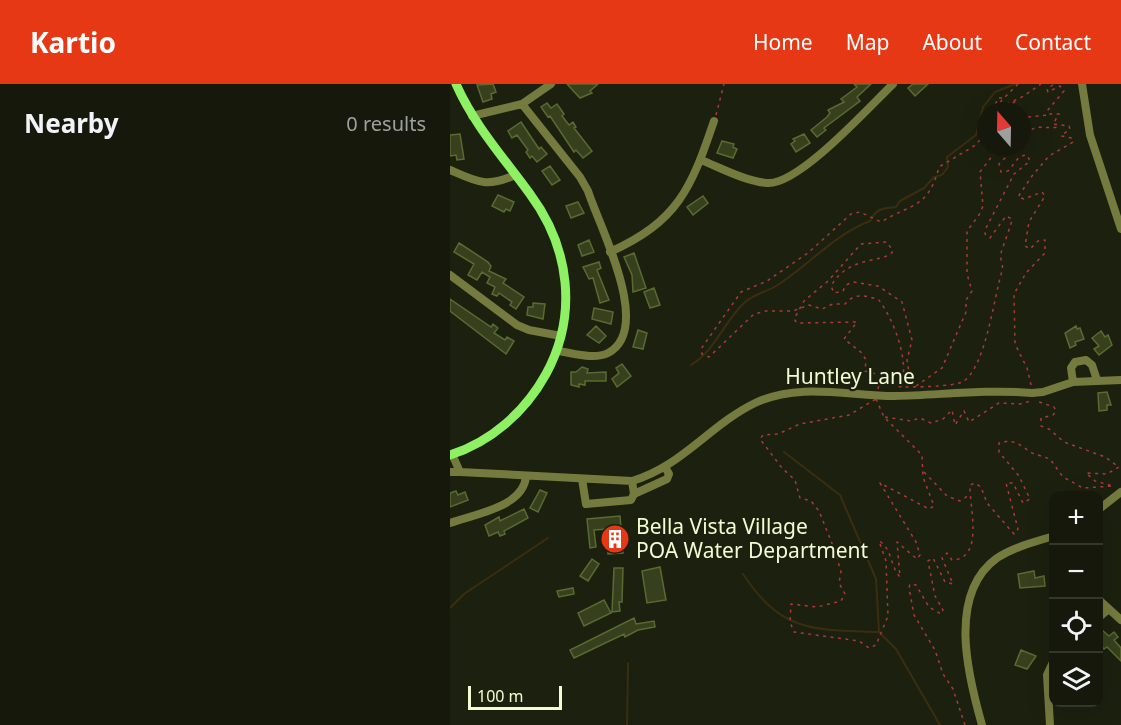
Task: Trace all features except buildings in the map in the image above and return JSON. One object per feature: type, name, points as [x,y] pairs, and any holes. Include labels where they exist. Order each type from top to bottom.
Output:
[{"type":"main road","points":[[451,454],[473,446],[511,421],[543,381],[558,351],[566,304],[559,250],[542,212],[472,116],[456,84]]},
{"type":"street","points":[[472,116],[522,104],[551,84]]},
{"type":"street","points":[[701,160],[752,180],[769,183],[779,181],[800,172],[893,84]]},
{"type":"street","points":[[1082,84],[1090,135],[1121,229]]},
{"type":"street","points":[[522,104],[580,177],[610,252],[628,307],[622,336],[608,353],[596,356],[558,351]]},
{"type":"street","points":[[610,252],[633,242],[675,209],[701,160],[714,121]]},
{"type":"street","points":[[450,170],[485,184],[500,182],[515,175]]},
{"type":"street","points":[[450,275],[512,322],[529,330],[561,336]]},
{"type":"street","points":[[1073,382],[1071,368],[1075,362],[1080,360],[1086,360],[1092,365],[1097,380]]},
{"type":"street","name":"Huntley Lane","points":[[450,472],[632,481],[651,476],[679,459],[734,414],[778,394],[807,391],[881,396],[1043,392],[1073,382],[1121,381]]},
{"type":"street","points":[[451,454],[460,472]]},
{"type":"street","points":[[634,494],[667,479],[669,474],[665,467]]},
{"type":"street","points":[[450,523],[514,498],[524,490],[526,476]]},
{"type":"street","points":[[582,479],[586,504],[631,500],[634,494],[632,481]]},
{"type":"street","points":[[1103,506],[1121,492]]},
{"type":"street","points":[[982,725],[969,671],[966,638],[970,600],[981,575],[996,559],[1026,544],[1049,537]]},
{"type":"street","points":[[1099,599],[1121,620]]},
{"type":"street","points":[[1103,614],[1109,609]]},
{"type":"street","points":[[1049,670],[1047,675],[1050,725]]},
{"type":"path","points":[[714,121],[724,84]]},
{"type":"path","points":[[1018,84],[1000,104],[1001,107],[1019,99]]},
{"type":"path","points":[[1014,102],[1041,84]]},
{"type":"path","points":[[1050,114],[1048,109],[1064,91],[1060,86],[1048,92],[1047,89],[1054,84]]},
{"type":"path","points":[[996,102],[998,98],[1005,98]]},
{"type":"path","points":[[1031,116],[1059,114],[1053,123],[1059,126]]},
{"type":"path","points":[[1031,128],[1039,125],[1069,126],[1070,129],[1061,136],[1072,138],[1073,142],[1050,156],[1032,176],[1018,197],[1024,199],[1042,192],[1045,196],[1029,222],[1025,246],[1030,249],[1038,241],[1045,240],[1045,252],[1026,273],[1014,294],[1015,344],[1027,368],[1032,390]]},
{"type":"path","points":[[900,387],[903,379],[900,344],[896,339],[896,330],[878,299],[861,295],[854,296],[845,304],[833,304],[822,309],[809,304],[793,311],[766,311],[754,314],[706,357],[702,354],[701,349],[741,292],[767,281],[808,253],[851,214],[860,212],[878,221],[917,205],[935,183],[938,172],[944,164],[977,143]]},
{"type":"path","points":[[915,387],[942,368],[966,312],[966,300],[972,291],[967,274],[967,231],[983,206],[980,172],[992,156]]},
{"type":"path","points":[[1007,156],[999,164],[1001,172],[1008,171],[1015,161],[1023,156]]},
{"type":"path","points":[[900,387],[909,379],[907,360],[913,346],[902,302],[878,286],[853,282],[838,293],[834,293],[831,286],[850,265],[871,257],[886,259],[890,256],[893,251],[887,242],[861,244],[801,307],[794,319],[797,323],[857,322],[844,339],[867,360],[865,371],[881,375],[900,387],[960,383],[976,368],[998,293],[999,276],[1002,270],[1000,254],[1012,219],[1005,216],[1000,220],[990,238],[985,234],[986,228],[1014,174],[1030,161],[1027,156]]},
{"type":"path","points":[[877,392],[881,375]]},
{"type":"path","points":[[884,417],[911,421],[920,418],[931,423],[944,419],[952,410],[955,425],[964,411],[969,422],[999,403],[1020,404],[1033,398],[1054,406],[1056,411],[1053,415],[1041,418],[1041,426],[1050,429],[1059,439],[1082,451],[1094,453],[1118,464],[1119,468],[1112,472],[1086,473],[1095,481],[1113,486],[1083,488],[1063,477],[1050,459],[1009,441],[999,443],[999,452],[1019,476],[1030,499],[1023,503],[1013,483],[1006,483],[1018,532],[1011,533],[987,503],[978,484],[971,483],[969,491],[973,530],[971,548],[967,556],[959,560],[952,560],[947,553],[942,558],[953,584],[945,582],[933,558],[928,561],[936,596],[943,610],[941,614],[929,607],[916,585],[910,584],[914,615],[935,650],[965,725]]},
{"type":"path","points":[[876,399],[884,417],[922,455],[924,471],[924,481],[934,506],[931,509],[880,483],[916,542],[920,555],[917,559],[897,542],[900,577],[893,568],[888,548],[879,541],[886,561],[888,616],[876,645],[869,648],[859,641],[794,632],[790,622],[791,604],[817,607],[841,601],[845,594],[839,583],[841,572],[835,551],[819,510],[811,501],[800,498],[795,480],[782,468],[760,439],[763,435],[778,434],[800,424],[849,415],[876,399]]},
{"type":"path","points":[[924,471],[947,496],[962,501],[969,491]]},
{"type":"waterway","points":[[691,365],[713,345],[747,300],[788,278],[833,242],[870,221],[878,211],[896,207],[900,201],[924,188],[934,177],[942,175],[948,167],[947,157],[976,135],[983,107],[995,92],[1015,84]]},
{"type":"waterway","points":[[784,452],[840,495],[876,579],[879,632],[896,649],[940,725]]},
{"type":"waterway","points":[[450,608],[464,594],[548,538]]},
{"type":"waterway","points":[[743,574],[757,593],[786,618],[818,628],[879,632]]},
{"type":"waterway","points":[[627,725],[628,663]]},
{"type":"place","name":"Bella Vista Village POA Water Department","points":[[615,539]]}]
